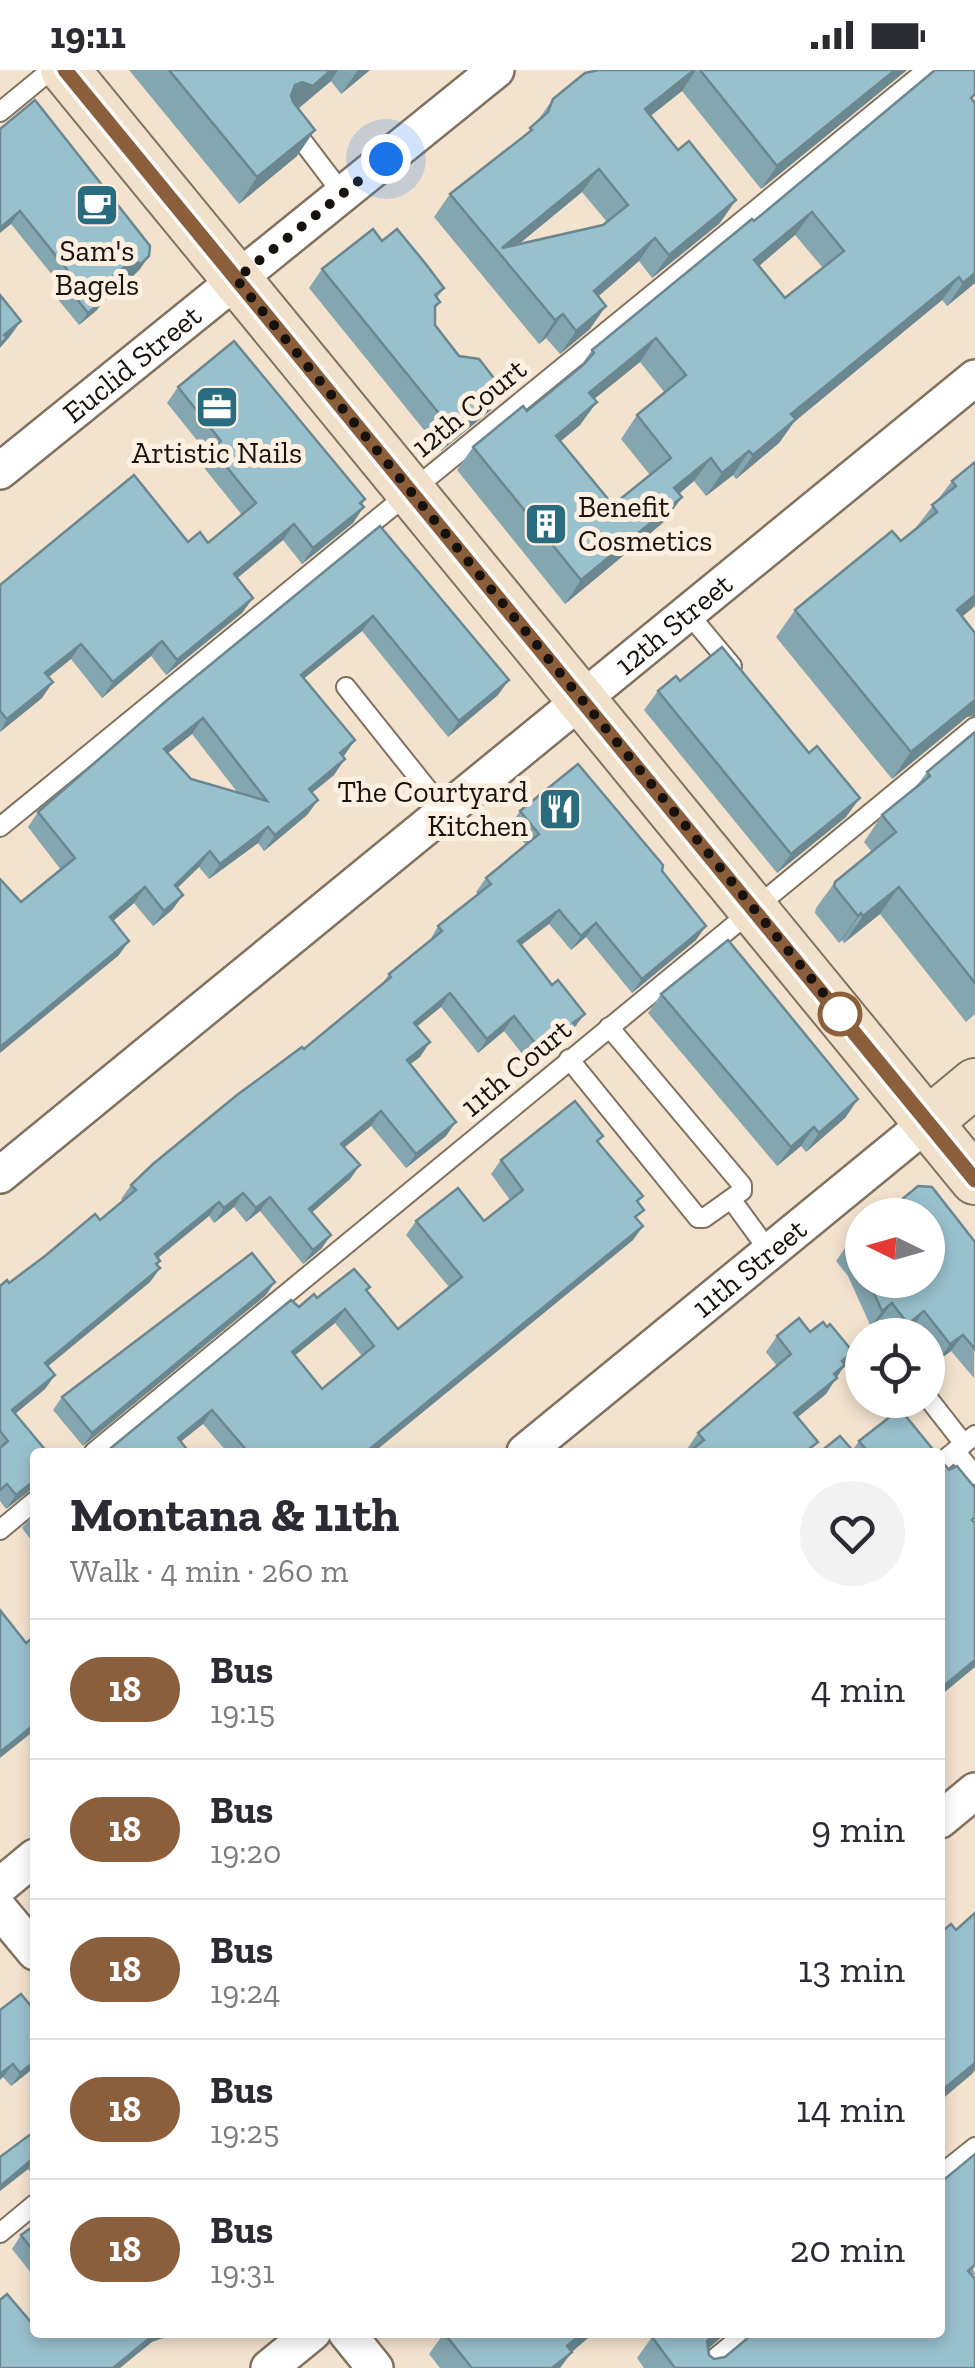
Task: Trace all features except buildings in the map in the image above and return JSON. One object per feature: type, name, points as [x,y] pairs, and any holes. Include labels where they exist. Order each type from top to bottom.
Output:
[{"type":"street","points":[[65,70],[975,1180]]},
{"type":"street","name":"Euclid Street","points":[[0,471],[496,70]]},
{"type":"street","name":"12th Street","points":[[0,1175],[975,378]]},
{"type":"street","name":"11th Street","points":[[529,1448],[975,1083]]},
{"type":"street","points":[[945,1816],[975,1791]]},
{"type":"street","points":[[0,1886],[30,1861]]},
{"type":"street","points":[[0,1910],[30,1946]]},
{"type":"street","points":[[270,2368],[306,2338]]},
{"type":"street","points":[[351,2338],[375,2368]]},
{"type":"lane","points":[[0,112],[52,70]]},
{"type":"lane","name":"12th Court","points":[[0,827],[927,70]]},
{"type":"lane","points":[[285,120],[342,194]]},
{"type":"lane","points":[[688,614],[749,687]]},
{"type":"lane","points":[[346,686],[445,812]]},
{"type":"lane","name":"11th Court","points":[[99,1448],[975,727]]},
{"type":"lane","points":[[569,1059],[698,1218],[704,1218],[742,1191],[742,1185],[608,1027]]},
{"type":"lane","points":[[731,1199],[768,1251]]},
{"type":"lane","points":[[940,1418],[975,1475]]},
{"type":"lane","points":[[0,1530],[30,1506]]},
{"type":"lane","points":[[945,2171],[975,2147]]},
{"type":"lane","points":[[0,2232],[30,2208]]},
{"type":"lane","points":[[703,2368],[740,2338]]},
{"type":"bus line","name":"18","points":[[65,70],[975,1180]]},
{"type":"place","name":"Sam's Bagels","points":[[97,205]]},
{"type":"place","name":"Artistic Nails","points":[[217,407]]},
{"type":"place","name":"Benefit Cosmetics","points":[[546,524]]},
{"type":"place","name":"The Courtyard Kitchen","points":[[560,809]]},
{"type":"route","points":[[386,159],[236,279],[847,1022],[840,1014]]}]
